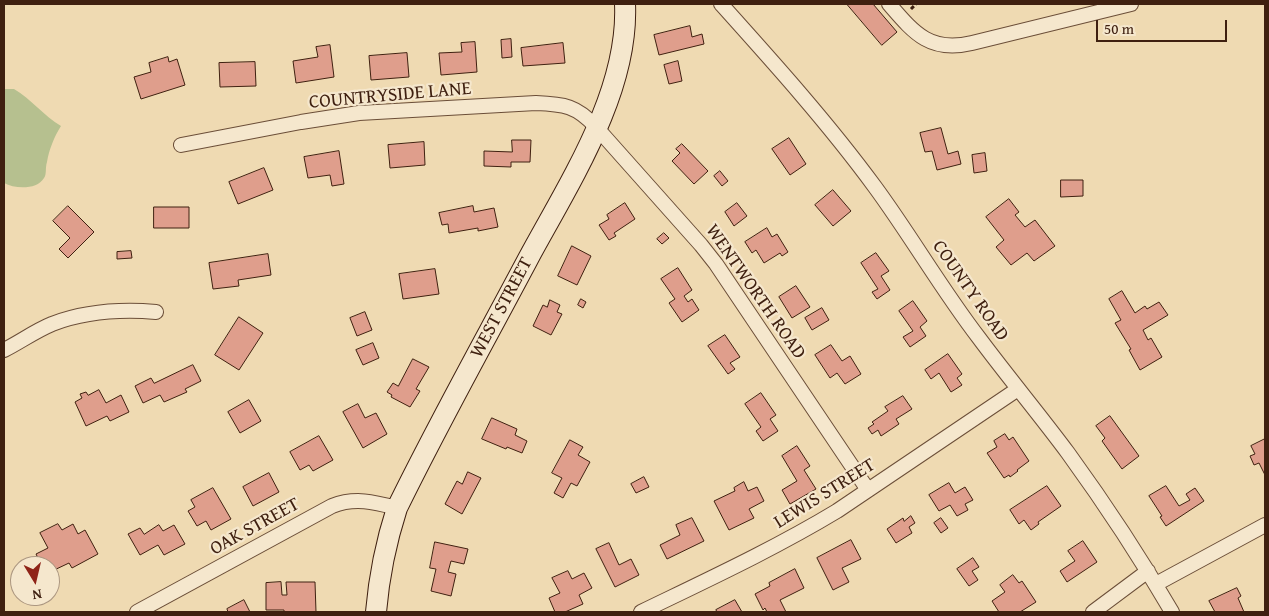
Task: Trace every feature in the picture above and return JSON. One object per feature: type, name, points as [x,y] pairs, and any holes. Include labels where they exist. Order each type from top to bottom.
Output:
[{"type":"main road","name":"WEST STREET","points":[[376,612],[386,545],[397,508],[571,178],[609,98],[623,47],[625,4]]},
{"type":"street","name":"COUNTY ROAD","points":[[721,4],[824,123],[875,187],[978,337],[1068,454],[1148,571],[1172,612]]},
{"type":"street","points":[[889,4],[918,35],[935,43],[956,46],[1131,4]]},
{"type":"street","name":"COUNTRYSIDE LANE","points":[[181,145],[359,113],[536,103],[561,104],[574,108],[596,127]]},
{"type":"street","name":"WENTWORTH ROAD","points":[[596,127],[716,264],[868,490]]},
{"type":"street","points":[[4,350],[51,325],[77,316],[104,311],[156,312]]},
{"type":"street","name":"LEWIS STREET","points":[[641,612],[786,540],[837,510],[1018,389]]},
{"type":"street","name":"OAK STREET","points":[[137,612],[332,506],[348,501],[367,500],[397,508]]},
{"type":"street","points":[[1156,584],[1265,525]]},
{"type":"street","points":[[1093,612],[1148,571]]},
{"type":"green space","points":[[4,89],[14,89],[61,126],[50,148],[45,176],[36,185],[26,187],[4,183]]},
{"type":"building","points":[[847,4],[873,4],[897,32],[882,45]]},
{"type":"building","points":[[690,26],[692,37],[702,34],[704,44],[659,55],[654,35]]},
{"type":"building","points":[[511,39],[512,57],[502,58],[501,40]]},
{"type":"building","points":[[475,42],[477,72],[441,75],[439,53],[462,52],[461,43]]},
{"type":"building","points":[[563,43],[565,63],[523,66],[521,48]]},
{"type":"building","points":[[330,45],[334,77],[296,83],[293,61],[318,57],[316,47]]},
{"type":"building","points":[[407,53],[409,77],[371,80],[369,56]]},
{"type":"building","points":[[168,57],[169,62],[177,59],[185,85],[141,99],[134,77],[151,72],[149,63]]},
{"type":"building","points":[[678,61],[682,81],[669,84],[664,65]]},
{"type":"building","points":[[255,62],[256,86],[220,87],[219,63]]},
{"type":"building","points":[[941,128],[948,154],[958,151],[961,164],[937,170],[932,151],[925,152],[920,133]]},
{"type":"building","points":[[789,138],[806,164],[790,175],[772,149]]},
{"type":"building","points":[[512,140],[531,140],[530,162],[511,162],[511,167],[484,166],[484,151],[512,152]]},
{"type":"building","points":[[424,142],[425,165],[390,168],[388,145]]},
{"type":"building","points":[[682,144],[708,171],[694,184],[672,161],[680,153],[676,149]]},
{"type":"building","points":[[339,151],[344,184],[332,186],[330,175],[308,178],[304,157]]},
{"type":"building","points":[[985,153],[987,171],[974,173],[972,155]]},
{"type":"building","points":[[264,168],[273,190],[238,204],[229,182]]},
{"type":"building","points":[[720,171],[728,181],[722,186],[714,176]]},
{"type":"building","points":[[1061,180],[1083,180],[1083,196],[1061,197]]},
{"type":"building","points":[[833,190],[851,211],[833,226],[815,205]]},
{"type":"building","points":[[1009,199],[1019,212],[1015,215],[1025,227],[1035,220],[1055,246],[1034,261],[1027,253],[1011,265],[996,247],[1004,240],[986,217]]},
{"type":"building","points":[[625,203],[635,219],[614,233],[616,236],[609,240],[599,225],[609,219],[607,215]]},
{"type":"building","points":[[737,203],[747,216],[734,226],[725,212]]},
{"type":"building","points":[[68,206],[94,232],[68,258],[59,249],[70,238],[53,221]]},
{"type":"building","points":[[473,206],[474,212],[494,208],[498,227],[478,231],[478,228],[449,233],[448,224],[442,225],[439,213]]},
{"type":"building","points":[[154,207],[189,207],[189,228],[154,228]]},
{"type":"building","points":[[767,228],[772,237],[777,234],[788,252],[782,256],[780,253],[764,263],[756,250],[752,253],[745,242]]},
{"type":"building","points":[[664,233],[669,238],[662,244],[657,239]]},
{"type":"building","points":[[572,246],[591,256],[577,285],[558,276]]},
{"type":"building","points":[[131,251],[132,258],[117,259],[117,252]]},
{"type":"building","points":[[876,253],[889,271],[881,276],[890,290],[877,299],[872,292],[878,289],[861,263]]},
{"type":"building","points":[[268,254],[271,275],[238,280],[239,286],[213,289],[209,263]]},
{"type":"building","points":[[678,268],[692,290],[684,296],[688,302],[692,299],[699,310],[682,322],[669,303],[675,299],[661,279]]},
{"type":"building","points":[[435,269],[439,294],[403,299],[399,274]]},
{"type":"building","points":[[796,286],[810,307],[792,318],[779,297]]},
{"type":"building","points":[[1122,291],[1135,313],[1145,306],[1147,309],[1159,302],[1168,315],[1143,330],[1148,340],[1151,338],[1162,357],[1140,370],[1129,350],[1131,349],[1115,323],[1121,320],[1109,299]]},
{"type":"building","points":[[581,299],[586,302],[583,308],[578,305]]},
{"type":"building","points":[[550,300],[560,305],[557,312],[562,314],[551,335],[533,326],[543,305],[547,307]]},
{"type":"building","points":[[913,301],[927,321],[920,327],[926,336],[910,347],[903,337],[913,331],[899,311]]},
{"type":"building","points":[[822,308],[829,320],[812,330],[805,318]]},
{"type":"building","points":[[365,312],[372,330],[357,336],[350,318]]},
{"type":"building","points":[[239,317],[263,333],[239,370],[215,355]]},
{"type":"building","points":[[725,335],[740,357],[730,363],[735,369],[728,374],[708,346]]},
{"type":"building","points":[[373,343],[379,358],[363,365],[356,350]]},
{"type":"building","points":[[831,345],[842,361],[850,356],[861,374],[845,384],[837,373],[830,378],[815,355]]},
{"type":"building","points":[[948,354],[962,374],[957,378],[962,385],[951,392],[939,373],[931,379],[925,370]]},
{"type":"building","points":[[413,359],[429,367],[416,389],[420,391],[410,407],[391,397],[392,395],[387,392],[393,383],[398,386]]},
{"type":"building","points":[[193,365],[201,381],[185,389],[187,392],[164,402],[160,395],[143,403],[135,386],[151,378],[154,383]]},
{"type":"building","points":[[99,390],[106,403],[121,395],[129,412],[110,421],[107,416],[86,426],[75,402],[82,398],[80,394],[86,392],[88,395]]},
{"type":"building","points":[[761,393],[776,415],[770,419],[778,431],[763,441],[756,431],[761,427],[745,404]]},
{"type":"building","points":[[903,396],[912,409],[896,419],[899,424],[881,436],[878,430],[872,434],[868,428],[874,424],[872,422],[888,411],[885,407]]},
{"type":"building","points":[[249,400],[261,421],[240,433],[228,412]]},
{"type":"building","points":[[358,404],[365,418],[376,413],[387,434],[363,448],[343,412]]},
{"type":"building","points":[[1110,416],[1139,456],[1122,469],[1102,441],[1105,438],[1096,426]]},
{"type":"building","points":[[492,418],[517,429],[515,435],[527,441],[522,453],[507,447],[506,449],[482,439]]},
{"type":"building","points":[[1005,434],[1009,440],[1013,437],[1029,461],[1010,477],[1009,475],[1004,478],[987,453],[997,447],[994,441]]},
{"type":"building","points":[[319,436],[333,460],[313,471],[309,465],[300,470],[290,452]]},
{"type":"building","points":[[1265,439],[1265,475],[1259,463],[1254,465],[1250,456],[1255,454],[1251,446]]},
{"type":"building","points":[[570,440],[583,447],[578,455],[590,462],[577,486],[571,483],[563,498],[554,493],[562,478],[552,473]]},
{"type":"building","points":[[797,446],[810,466],[804,470],[816,489],[790,504],[782,490],[797,481],[782,456]]},
{"type":"building","points":[[468,472],[481,478],[462,514],[445,504],[457,481],[462,484]]},
{"type":"building","points":[[269,473],[279,492],[253,506],[243,487]]},
{"type":"building","points":[[644,477],[649,487],[636,493],[631,484]]},
{"type":"building","points":[[744,482],[748,491],[757,487],[764,501],[749,509],[754,518],[729,530],[714,501],[735,491],[734,488]]},
{"type":"building","points":[[949,483],[955,493],[965,487],[973,500],[965,504],[968,510],[957,516],[950,505],[939,511],[929,495]]},
{"type":"building","points":[[1047,486],[1061,506],[1038,522],[1039,524],[1031,530],[1024,520],[1019,524],[1010,510]]},
{"type":"building","points":[[1166,486],[1179,506],[1190,500],[1186,494],[1195,488],[1204,501],[1166,526],[1149,496]]},
{"type":"building","points":[[213,488],[231,519],[211,530],[206,521],[197,526],[188,511],[195,507],[191,500]]},
{"type":"building","points":[[911,516],[915,523],[909,527],[912,533],[896,543],[887,529],[903,518],[904,521]]},
{"type":"building","points":[[692,518],[704,541],[667,559],[660,545],[680,535],[676,525]]},
{"type":"building","points":[[941,518],[948,528],[941,533],[934,523]]},
{"type":"building","points":[[58,524],[62,530],[73,524],[78,534],[85,530],[98,554],[72,568],[69,563],[60,567],[60,556],[37,556],[36,554],[48,548],[40,533]]},
{"type":"building","points":[[159,525],[163,531],[174,525],[185,544],[164,555],[158,545],[140,555],[128,534],[140,528],[144,534]]},
{"type":"building","points":[[851,540],[861,559],[842,568],[849,582],[833,590],[817,558]]},
{"type":"building","points":[[1083,541],[1097,562],[1067,582],[1060,571],[1075,561],[1068,551]]},
{"type":"building","points":[[435,542],[468,549],[464,564],[451,561],[448,572],[456,574],[451,596],[431,591],[436,569],[430,568]]},
{"type":"building","points":[[609,543],[619,565],[631,559],[639,575],[615,587],[596,549]]},
{"type":"building","points":[[973,558],[979,567],[972,571],[978,580],[969,586],[957,569]]},
{"type":"building","points":[[795,569],[804,588],[780,600],[786,612],[767,612],[765,608],[763,610],[755,594],[770,586],[769,583]]},
{"type":"building","points":[[568,571],[572,579],[584,573],[592,588],[579,595],[583,604],[565,612],[555,612],[549,598],[560,593],[552,578]]},
{"type":"building","points":[[1013,575],[1019,583],[1022,581],[1036,602],[1020,612],[999,612],[992,601],[1005,592],[1000,585]]},
{"type":"building","points":[[281,582],[282,595],[287,595],[286,582],[315,582],[316,612],[266,610],[266,583]]},
{"type":"building","points":[[1237,588],[1241,596],[1238,598],[1244,612],[1215,612],[1209,601]]},
{"type":"building","points":[[244,600],[250,612],[228,612],[227,609]]},
{"type":"building","points":[[735,600],[742,612],[717,612],[716,610]]}]
